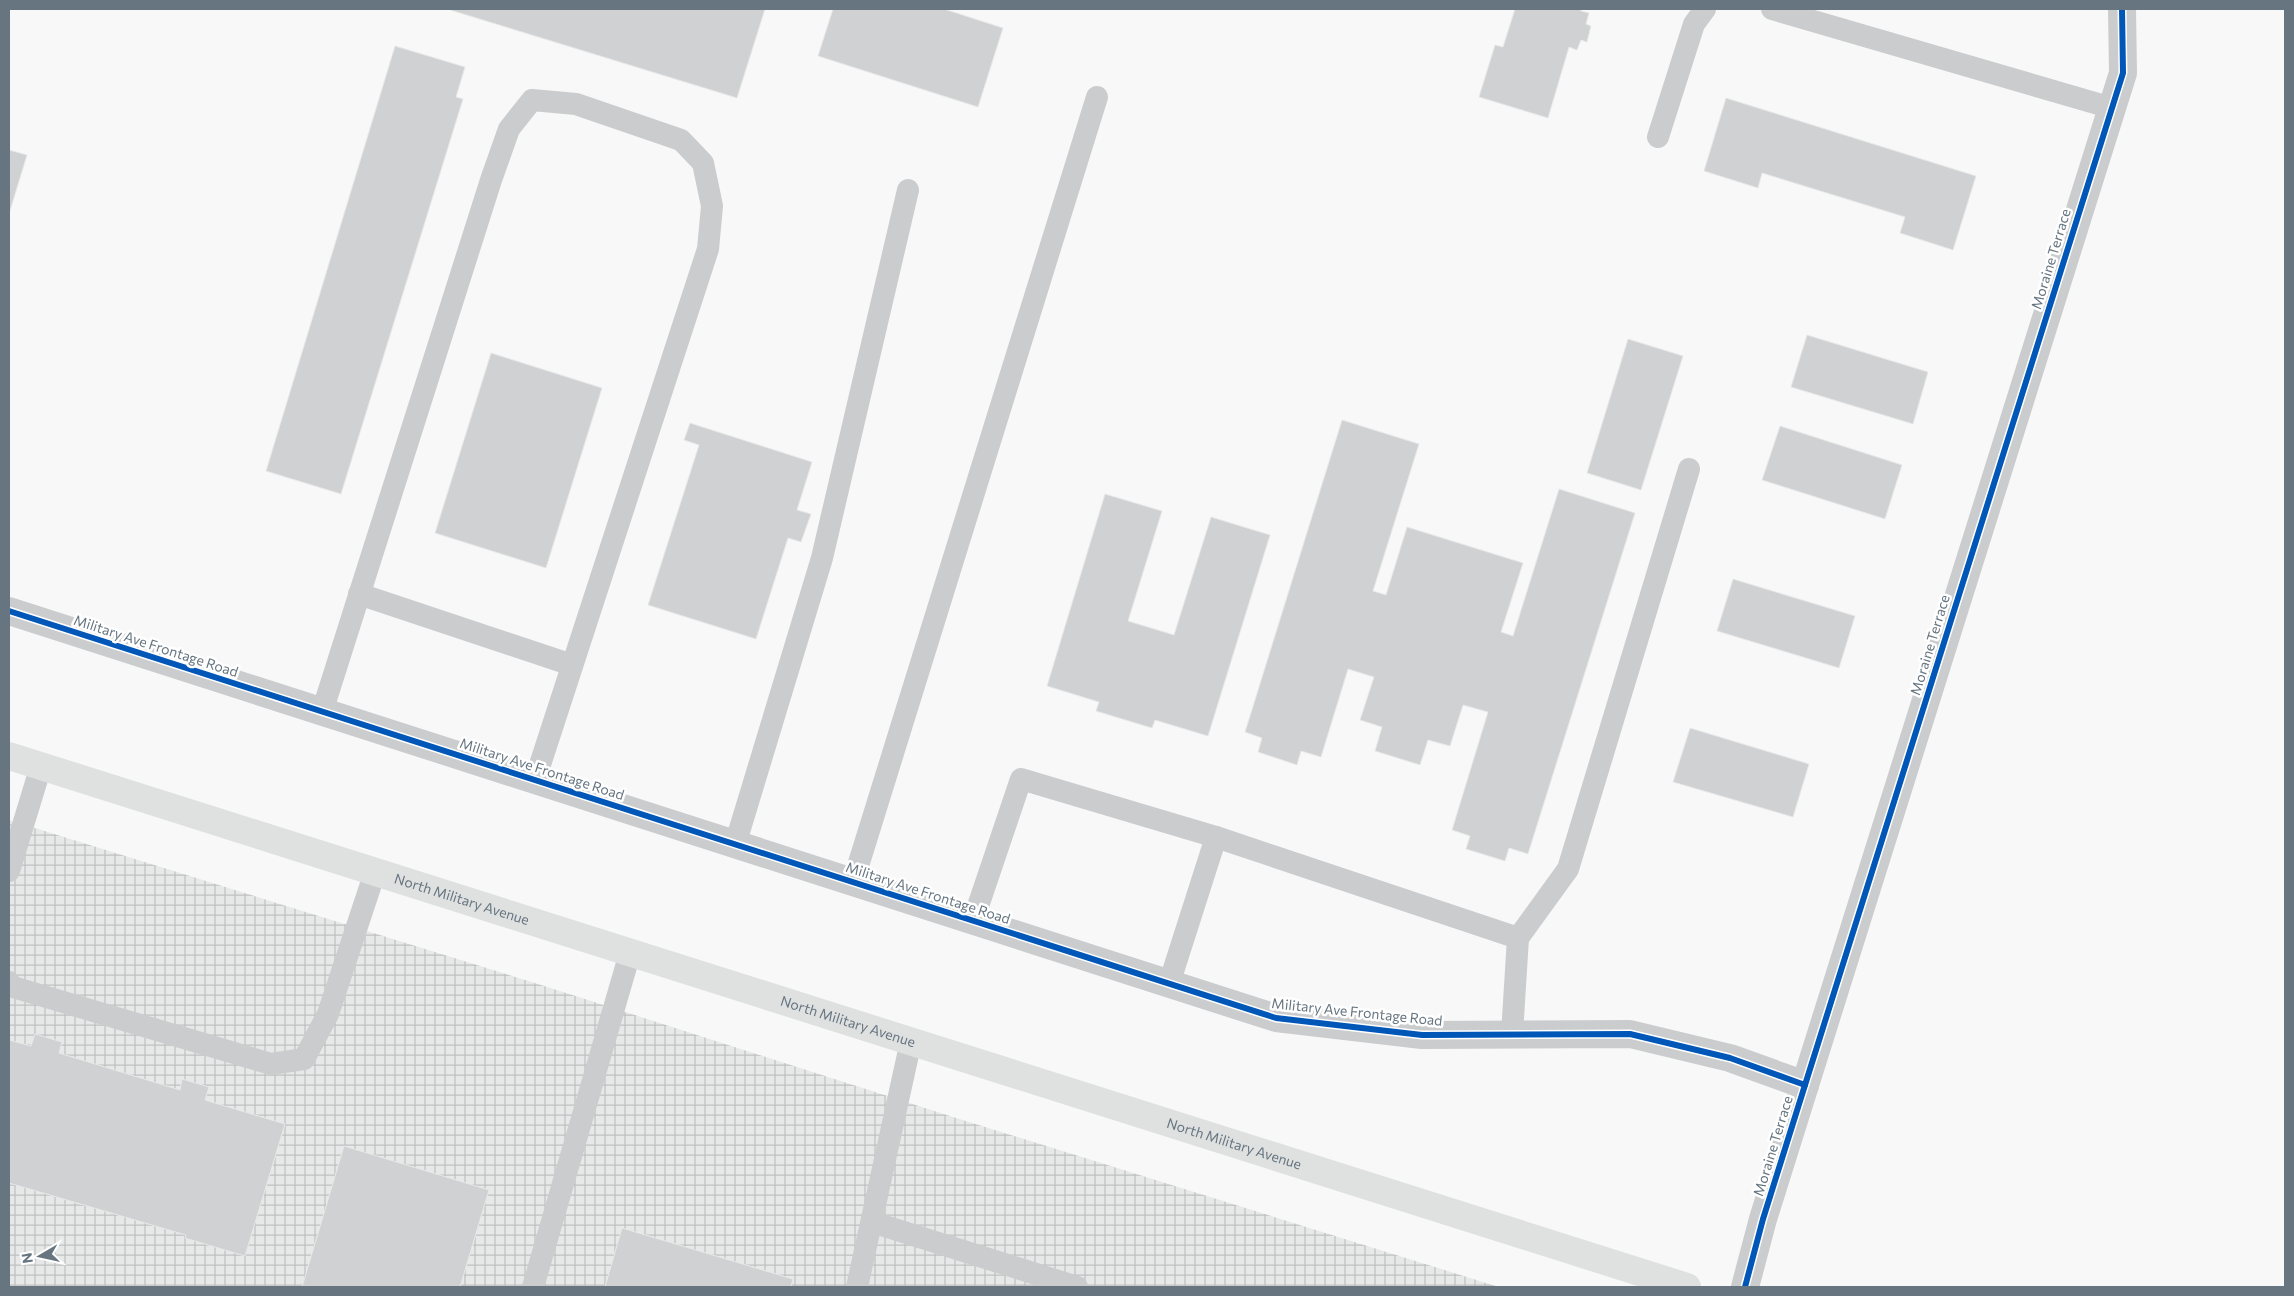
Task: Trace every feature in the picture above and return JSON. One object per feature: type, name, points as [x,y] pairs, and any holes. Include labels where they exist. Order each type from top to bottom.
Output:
[{"type":"main road","name":"North Military Avenue","points":[[9,756],[911,1042],[1638,1280],[1687,1287]]},
{"type":"street","name":"Moraine Terrace","points":[[1745,1287],[1763,1219],[1804,1086],[2123,73],[2122,9]]},
{"type":"street","name":"Military Ave Frontage Road","points":[[9,611],[1276,1018],[1422,1035],[1630,1034],[1730,1058],[1804,1086]]},
{"type":"lane","points":[[1658,137],[1694,24],[1705,9]]},
{"type":"lane","points":[[1772,9],[2112,108]]},
{"type":"lane","points":[[852,882],[1098,97]]},
{"type":"lane","points":[[322,712],[491,180],[509,129],[532,100],[576,104],[681,140],[703,163],[712,206],[708,249],[535,780]]},
{"type":"lane","points":[[735,844],[822,558],[908,190]]},
{"type":"lane","points":[[1512,1034],[1518,938],[1568,869],[1689,469]]},
{"type":"lane","points":[[359,594],[572,666]]},
{"type":"lane","points":[[9,871],[41,766]]},
{"type":"lane","points":[[972,921],[1021,779],[1216,837],[1518,938]]},
{"type":"lane","points":[[1169,984],[1216,837]]},
{"type":"lane","points":[[9,982],[13,987],[271,1064],[304,1059],[328,1014],[375,872]]},
{"type":"lane","points":[[533,1287],[630,953]]},
{"type":"lane","points":[[857,1287],[911,1042]]},
{"type":"lane","points":[[872,1222],[1076,1287]]},
{"type":"shaded area","points":[[9,820],[538,984],[953,1117],[1499,1287],[9,1287]]},
{"type":"building","points":[[447,9],[765,9],[737,98]]},
{"type":"building","points":[[833,9],[944,9],[1003,28],[978,107],[818,56]]},
{"type":"building","points":[[1515,9],[1581,9],[1581,11],[1589,13],[1586,24],[1591,26],[1587,42],[1581,40],[1577,50],[1569,47],[1548,118],[1479,97],[1495,45],[1503,47]]},
{"type":"building","points":[[395,46],[465,67],[456,97],[463,99],[341,494],[266,471]]},
{"type":"building","points":[[1726,98],[1976,176],[1953,250],[1900,233],[1905,217],[1762,173],[1758,188],[1704,171]]},
{"type":"building","points":[[9,150],[27,155],[9,214]]},
{"type":"building","points":[[1807,335],[1928,372],[1913,424],[1791,387]]},
{"type":"building","points":[[1628,339],[1683,356],[1641,490],[1587,473]]},
{"type":"building","points":[[491,353],[602,388],[546,568],[435,533]]},
{"type":"building","points":[[1342,420],[1419,444],[1373,591],[1386,595],[1407,527],[1523,563],[1501,632],[1513,636],[1559,489],[1635,513],[1528,854],[1509,848],[1505,861],[1466,849],[1470,836],[1452,830],[1488,712],[1463,705],[1450,746],[1428,740],[1420,765],[1375,751],[1382,727],[1360,720],[1374,677],[1348,669],[1321,757],[1301,751],[1297,765],[1258,752],[1262,738],[1245,732]]},
{"type":"building","points":[[690,423],[812,462],[797,510],[811,514],[801,542],[788,538],[756,639],[648,605],[699,445],[684,440]]},
{"type":"building","points":[[1780,426],[1902,465],[1885,519],[1762,480]]},
{"type":"building","points":[[1105,494],[1162,511],[1128,621],[1174,635],[1211,517],[1270,535],[1208,736],[1155,720],[1152,728],[1096,711],[1099,702],[1047,686]]},
{"type":"building","points":[[1733,579],[1855,616],[1839,668],[1717,631]]},
{"type":"building","points":[[1690,728],[1809,764],[1793,817],[1673,782]]},
{"type":"building","points":[[35,1034],[62,1042],[59,1053],[180,1090],[182,1079],[209,1087],[205,1100],[285,1124],[245,1256],[185,1238],[186,1235],[9,1183],[9,1040],[31,1046]]},
{"type":"building","points":[[344,1146],[489,1190],[460,1287],[302,1287]]},
{"type":"building","points":[[622,1228],[793,1279],[791,1287],[605,1287]]},
{"type":"cycle path","points":[[1745,1287],[1763,1219],[2123,73],[2122,9]]},
{"type":"cycle path","points":[[9,611],[1276,1018],[1422,1035],[1630,1034],[1730,1058],[1805,1085]]}]
